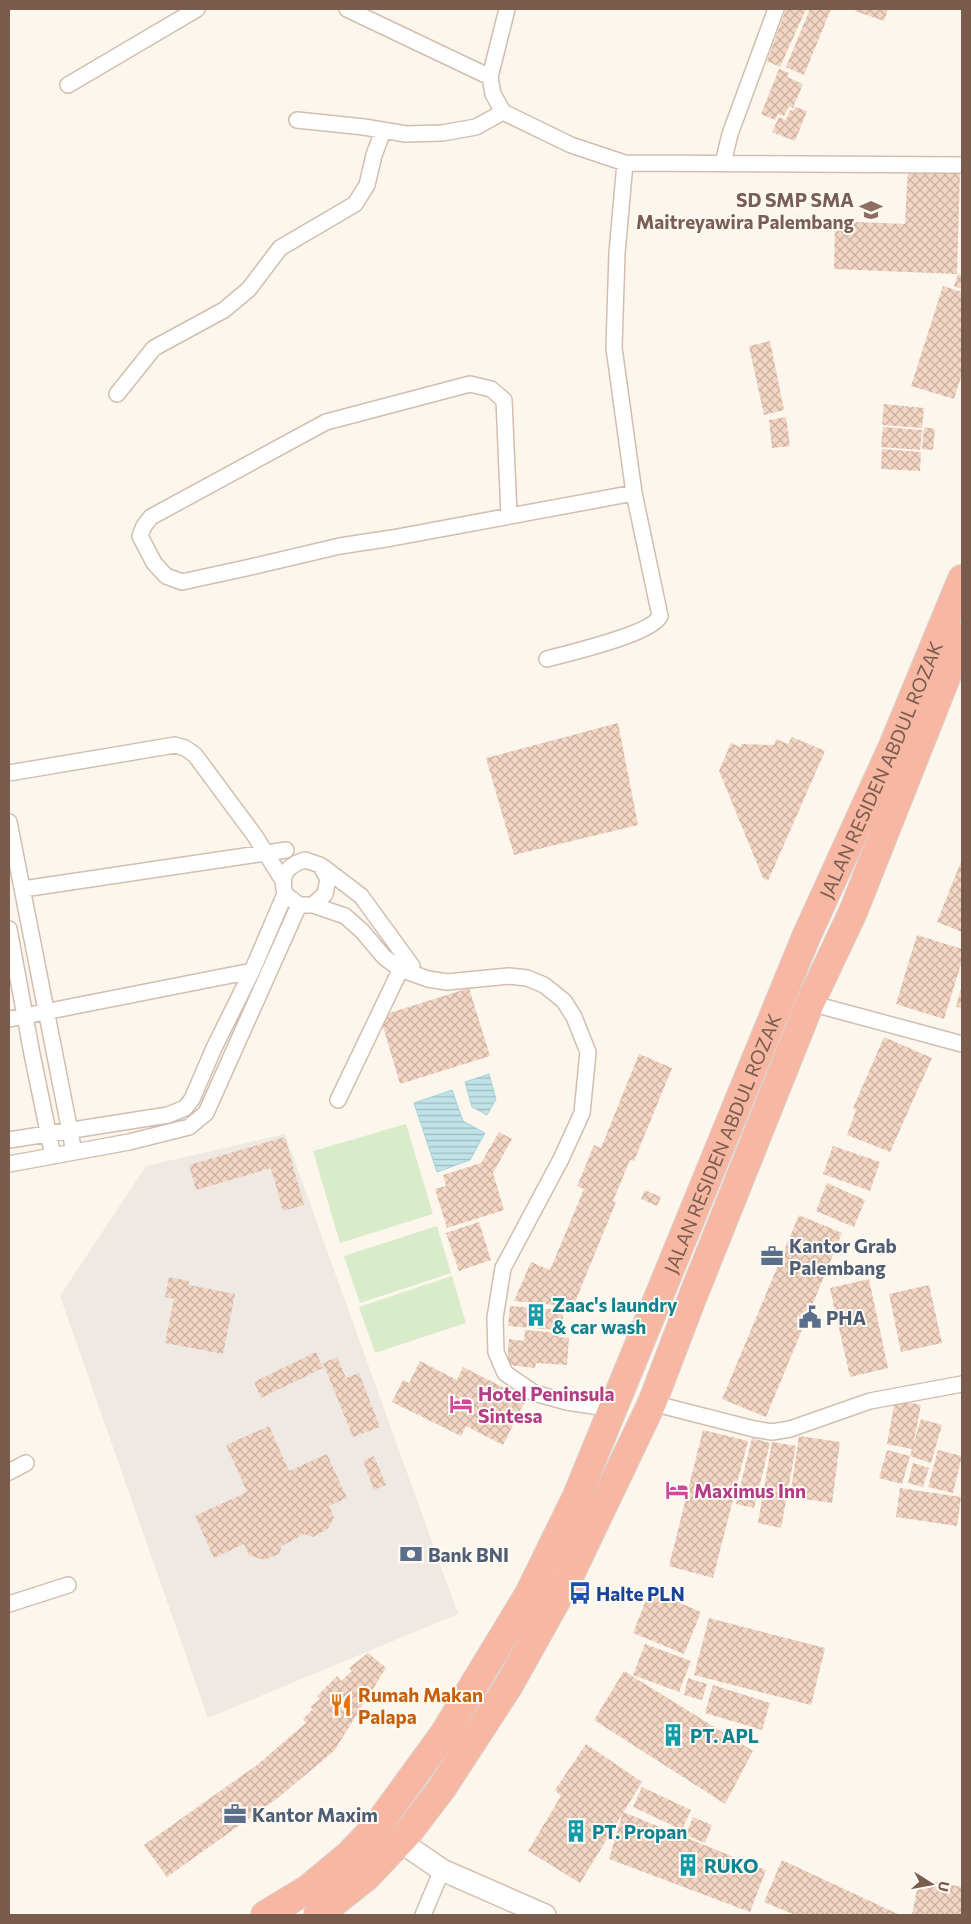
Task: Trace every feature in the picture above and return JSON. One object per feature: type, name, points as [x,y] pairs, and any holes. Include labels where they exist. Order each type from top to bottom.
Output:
[{"type":"highway","name":"JALAN RESIDEN ABDUL ROZAK","points":[[265,1915],[308,1890],[349,1855],[377,1826],[444,1734],[530,1594],[577,1496],[806,938],[893,746],[962,579]]},
{"type":"highway","name":"JALAN RESIDEN ABDUL ROZAK","points":[[318,1915],[366,1877],[401,1842],[442,1788],[509,1685],[566,1583],[652,1403],[690,1301],[810,1003],[853,912],[962,637]]},
{"type":"highway","points":[[377,1826],[401,1842]]},
{"type":"street","points":[[68,84],[197,9]]},
{"type":"street","points":[[347,9],[490,77]]},
{"type":"street","points":[[507,9],[490,77],[493,94],[503,112],[571,145],[625,163],[962,165]]},
{"type":"street","points":[[723,163],[730,134],[776,9]]},
{"type":"street","points":[[297,120],[364,127],[406,134],[442,133],[476,127],[503,112]]},
{"type":"street","points":[[117,394],[154,348],[224,310],[249,289],[280,248],[355,204],[367,185],[374,155],[383,131]]},
{"type":"street","points":[[547,659],[612,641],[657,622],[660,616],[634,493],[614,348],[617,253],[625,163]]},
{"type":"street","points":[[509,516],[504,400],[491,389],[470,384],[326,422],[151,517],[144,526],[140,536],[154,563],[166,576],[182,582],[340,546],[392,538],[634,493]]},
{"type":"street","points":[[9,773],[175,746],[185,748],[195,755],[256,836],[282,879],[285,894],[252,971],[214,1048],[192,1099],[185,1108],[168,1116],[9,1140]]},
{"type":"street","points":[[9,822],[74,1152]]},
{"type":"street","points":[[256,836],[305,860],[320,865],[361,896],[403,964]]},
{"type":"street","points":[[23,889],[286,850]]},
{"type":"street","points":[[282,879],[292,866],[305,860]]},
{"type":"street","points":[[9,1164],[129,1142],[195,1124],[206,1113],[232,1054],[306,905],[325,894],[328,879],[320,865]]},
{"type":"street","points":[[285,894],[306,905],[337,912],[353,922],[384,957],[403,964],[418,976],[447,982],[508,976],[527,978],[544,985],[564,1001],[574,1017],[588,1052],[582,1113],[561,1159],[502,1268],[495,1318],[495,1340],[498,1357],[505,1373],[534,1393],[567,1402],[614,1408]]},
{"type":"street","points":[[9,929],[54,1156]]},
{"type":"street","points":[[338,1100],[403,964]]},
{"type":"street","points":[[9,1019],[252,971]]},
{"type":"street","points":[[810,1003],[962,1044]]},
{"type":"street","points":[[214,1048],[232,1054]]},
{"type":"street","points":[[185,1108],[195,1124]]},
{"type":"street","points":[[652,1403],[772,1432],[790,1429],[870,1401],[962,1384]]},
{"type":"street","points":[[9,1472],[26,1463]]},
{"type":"street","points":[[9,1604],[68,1585]]},
{"type":"street","points":[[401,1842],[442,1870],[545,1915]]},
{"type":"street","points":[[423,1915],[442,1870]]},
{"type":"shaded area","points":[[285,1134],[458,1614],[208,1718],[60,1296],[146,1166]]},
{"type":"green space","points":[[406,1124],[433,1214],[340,1243],[313,1151]]},
{"type":"green space","points":[[437,1226],[451,1273],[360,1303],[344,1256]]},
{"type":"green space","points":[[452,1276],[466,1323],[375,1353],[359,1307]]},
{"type":"water","points":[[489,1074],[496,1099],[487,1115],[472,1107],[465,1082]]},
{"type":"water","points":[[452,1090],[463,1121],[485,1133],[470,1160],[437,1172],[414,1103]]},
{"type":"building","points":[[786,9],[806,9],[780,67],[767,61]]},
{"type":"building","points":[[810,9],[831,9],[804,75],[786,67]]},
{"type":"building","points":[[856,9],[888,9],[884,21],[855,11]]},
{"type":"building","points":[[779,69],[789,73],[787,77],[803,84],[793,108],[789,106],[784,116],[778,114],[775,120],[761,114]]},
{"type":"building","points":[[795,107],[807,111],[795,141],[772,132],[779,117],[786,120],[790,110],[793,111]]},
{"type":"building","points":[[908,168],[960,170],[957,274],[834,269],[835,221],[905,224]]},
{"type":"building","points":[[958,274],[962,275],[962,289],[954,286]]},
{"type":"building","points":[[943,286],[962,292],[962,374],[954,399],[911,386]]},
{"type":"building","points":[[770,341],[784,410],[764,415],[749,346]]},
{"type":"building","points":[[884,404],[924,408],[922,428],[882,425]]},
{"type":"building","points":[[786,417],[790,446],[772,448],[769,420]]},
{"type":"building","points":[[883,427],[922,430],[920,450],[881,447]]},
{"type":"building","points":[[924,427],[935,429],[933,450],[922,449]]},
{"type":"building","points":[[882,449],[921,452],[920,471],[881,469]]},
{"type":"building","points":[[618,723],[638,825],[514,855],[486,758]]},
{"type":"building","points":[[792,737],[825,751],[768,881],[763,878],[719,771],[731,743],[740,747],[742,744],[774,745],[776,739],[788,744]]},
{"type":"building","points":[[962,859],[962,932],[937,922]]},
{"type":"building","points":[[917,935],[962,949],[962,961],[944,1019],[896,1004]]},
{"type":"building","points":[[962,985],[962,1008],[956,1007]]},
{"type":"building","points":[[469,988],[490,1056],[400,1084],[380,1016]]},
{"type":"building","points":[[884,1037],[932,1058],[890,1152],[847,1135],[856,1110],[853,1108]]},
{"type":"building","points":[[639,1054],[672,1068],[634,1161],[630,1160],[613,1201],[616,1202],[573,1307],[514,1301],[531,1262],[550,1270],[584,1189],[577,1186],[594,1145],[601,1148]]},
{"type":"building","points":[[499,1132],[512,1139],[493,1173],[504,1210],[447,1228],[435,1189],[446,1186],[443,1175],[481,1163]]},
{"type":"building","points":[[285,1137],[304,1205],[283,1211],[271,1168],[196,1190],[189,1165]]},
{"type":"building","points":[[833,1146],[880,1162],[870,1191],[823,1174]]},
{"type":"building","points":[[827,1183],[865,1200],[854,1227],[816,1211]]},
{"type":"building","points":[[645,1190],[661,1197],[657,1206],[641,1199]]},
{"type":"building","points":[[799,1215],[842,1233],[766,1417],[722,1399]]},
{"type":"building","points":[[479,1222],[491,1260],[459,1271],[446,1233]]},
{"type":"building","points":[[169,1277],[189,1281],[189,1285],[235,1294],[223,1354],[165,1343],[174,1299],[165,1297]]},
{"type":"building","points":[[869,1279],[888,1368],[850,1377],[830,1288]]},
{"type":"building","points":[[929,1285],[942,1343],[901,1352],[889,1294]]},
{"type":"building","name":"Zaac's laundry & car wash","points":[[510,1306],[563,1310],[563,1320],[558,1320],[557,1330],[508,1326]]},
{"type":"building","points":[[525,1330],[559,1333],[559,1337],[569,1338],[567,1365],[536,1363],[535,1368],[507,1365],[509,1339],[524,1341]]},
{"type":"building","points":[[316,1352],[323,1368],[261,1398],[254,1382]]},
{"type":"building","points":[[337,1357],[346,1378],[359,1373],[380,1427],[353,1437],[323,1363]]},
{"type":"building","name":"Hotel Peninsula Sintesa","points":[[420,1361],[457,1380],[463,1367],[526,1399],[503,1445],[466,1426],[461,1436],[392,1402],[403,1380],[409,1383]]},
{"type":"building","points":[[895,1400],[921,1405],[913,1445],[921,1419],[942,1425],[931,1463],[910,1456],[912,1449],[887,1444]]},
{"type":"building","points":[[269,1426],[289,1471],[327,1454],[347,1498],[329,1506],[334,1518],[328,1529],[313,1537],[304,1534],[282,1546],[279,1554],[264,1560],[249,1555],[244,1544],[214,1558],[195,1516],[247,1492],[226,1445]]},
{"type":"building","points":[[703,1430],[748,1441],[713,1578],[669,1566]]},
{"type":"building","points":[[799,1436],[840,1442],[832,1503],[790,1497]]},
{"type":"building","points":[[752,1438],[770,1443],[754,1508],[736,1504]]},
{"type":"building","points":[[772,1442],[796,1446],[781,1528],[758,1523]]},
{"type":"building","points":[[887,1450],[910,1456],[902,1484],[879,1478]]},
{"type":"building","points":[[938,1450],[962,1456],[953,1493],[928,1487]]},
{"type":"building","points":[[374,1456],[386,1485],[374,1490],[363,1461]]},
{"type":"building","points":[[913,1463],[929,1468],[923,1487],[908,1483]]},
{"type":"building","points":[[900,1488],[961,1497],[957,1526],[896,1517]]},
{"type":"building","name":"Halte PLN","points":[[581,1582],[589,1587],[580,1604],[572,1599]]},
{"type":"building","points":[[650,1590],[701,1612],[684,1654],[633,1633]]},
{"type":"building","points":[[709,1618],[825,1648],[811,1705],[694,1675]]},
{"type":"building","points":[[645,1644],[691,1661],[679,1692],[633,1675]]},
{"type":"building","points":[[368,1653],[386,1668],[334,1751],[279,1797],[167,1877],[144,1845],[257,1765],[306,1723],[303,1719],[313,1709],[310,1707],[320,1699],[317,1696],[337,1676],[341,1681],[352,1671],[349,1668]]},
{"type":"building","name":"PT. APL","points":[[624,1671],[753,1751],[725,1804],[594,1720]]},
{"type":"building","points":[[688,1678],[707,1684],[702,1700],[684,1695]]},
{"type":"building","points":[[713,1685],[770,1703],[762,1730],[705,1713]]},
{"type":"building","name":"PT. Propan","points":[[586,1744],[642,1782],[580,1883],[528,1851],[561,1796],[555,1790]]},
{"type":"building","points":[[642,1787],[691,1810],[682,1830],[633,1807]]},
{"type":"building","name":"RUKO","points":[[623,1812],[766,1870],[750,1912],[609,1859]]},
{"type":"building","points":[[693,1817],[712,1825],[705,1843],[686,1835]]},
{"type":"building","name":"RUKO","points":[[782,1860],[900,1915],[795,1915],[764,1902]]},
{"type":"building","points":[[919,1879],[962,1887],[962,1915],[912,1915]]},
{"type":"place","name":"SD SMP SMA Maitreyawira Palembang","points":[[871,210]]},
{"type":"place","name":"Kantor Grab Palembang","points":[[772,1256]]},
{"type":"place","name":"Zaac's laundry & car wash","points":[[536,1315]]},
{"type":"place","name":"PHA","points":[[810,1317]]},
{"type":"place","name":"Hotel Peninsula Sintesa","points":[[461,1404]]},
{"type":"place","name":"Maximus Inn","points":[[677,1490]]},
{"type":"place","name":"Bank BNI","points":[[411,1554]]},
{"type":"place","name":"Halte PLN","points":[[580,1593]]},
{"type":"place","name":"Rumah Makan Palapa","points":[[341,1705]]},
{"type":"place","name":"PT. APL","points":[[673,1735]]},
{"type":"place","name":"Kantor Maxim","points":[[235,1814]]},
{"type":"place","name":"PT. Propan","points":[[576,1831]]},
{"type":"place","name":"RUKO","points":[[688,1865]]}]
